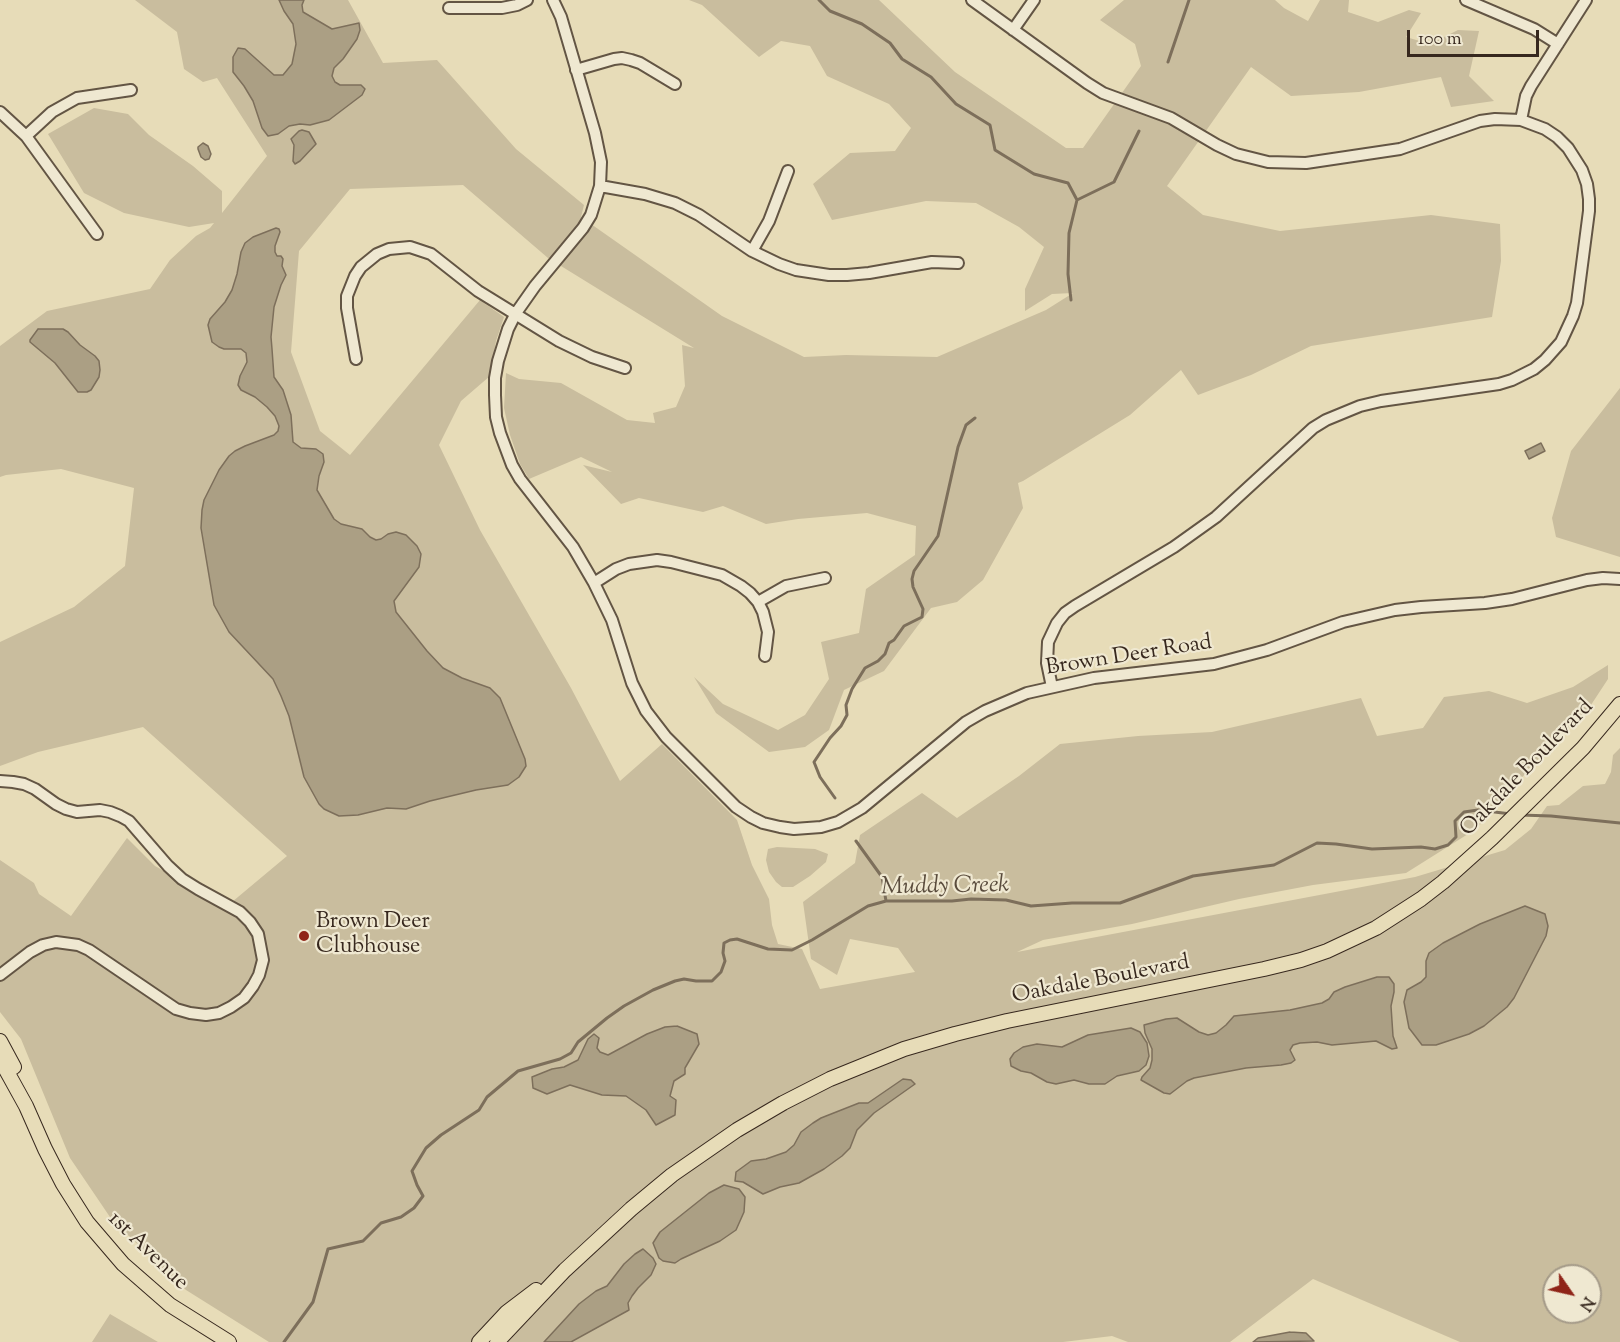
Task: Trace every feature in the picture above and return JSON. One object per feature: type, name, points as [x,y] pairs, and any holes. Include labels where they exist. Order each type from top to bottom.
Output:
[{"type":"main road","name":"Oakdale Boulevard","points":[[497,1342],[565,1270],[631,1209],[693,1159],[760,1116],[830,1079],[904,1049],[964,1031],[1301,960],[1368,932],[1399,914],[1443,882],[1492,838],[1589,741],[1620,704]]},
{"type":"main road","name":"1st Avenue","points":[[0,1041],[20,1080],[26,1106]]},
{"type":"main road","name":"1st Avenue","points":[[0,1059],[26,1106],[63,1184],[87,1222],[123,1264],[170,1305],[229,1342]]},
{"type":"main road","name":"Oakdale Boulevard","points":[[479,1342],[507,1312],[565,1270]]},
{"type":"street","points":[[449,8],[502,8],[527,0]]},
{"type":"street","name":"Brown Deer Road","points":[[553,0],[561,17],[599,150],[600,186],[583,228],[535,286],[516,314],[502,345],[495,378],[496,417],[512,465],[520,479],[573,547],[594,583],[612,620],[635,690],[646,711],[666,737],[736,807],[757,820],[794,829],[821,827],[838,822],[862,808],[966,722],[1027,693],[1120,674],[1214,664],[1258,652],[1343,622],[1377,614],[1421,607],[1485,603],[1512,599],[1587,580],[1620,579]]},
{"type":"street","points":[[972,0],[1103,93],[1171,118],[1236,154],[1268,162],[1306,163],[1400,149],[1480,121],[1495,118],[1521,120],[1545,129],[1568,148],[1582,170],[1590,199],[1577,303],[1568,329],[1555,350],[1534,369],[1512,380],[1360,406],[1336,415],[1313,428],[1222,511],[1195,532],[1065,613],[1057,623],[1048,642],[1047,663],[1052,687]]},
{"type":"street","points":[[1013,30],[1034,0]]},
{"type":"street","points":[[1466,0],[1534,29],[1558,44]]},
{"type":"street","points":[[1521,120],[1526,96],[1531,86],[1586,0]]},
{"type":"street","points":[[576,70],[622,58],[640,63],[675,84]]},
{"type":"street","points":[[26,136],[52,112],[77,99],[131,90]]},
{"type":"street","points":[[0,112],[26,136],[97,234]]},
{"type":"street","points":[[752,250],[769,221],[788,171]]},
{"type":"street","points":[[600,186],[659,197],[681,205],[699,214],[752,250],[796,270],[847,275],[932,262],[958,263]]},
{"type":"street","points":[[356,359],[347,308],[351,285],[361,267],[369,259],[388,249],[410,248],[431,254],[478,291],[575,349],[625,368]]},
{"type":"street","points":[[594,583],[629,564],[657,560],[722,575],[741,586],[758,602],[764,612],[768,632],[765,656]]},
{"type":"street","points":[[758,602],[786,586],[825,578]]},
{"type":"street","points":[[0,781],[24,784],[66,809],[77,812],[100,810],[129,821],[182,879],[240,912],[250,922],[258,934],[263,960],[254,986],[244,998],[219,1013],[206,1015],[177,1009],[78,945],[56,942],[43,945],[0,975]]},
{"type":"shaded area","points":[[135,0],[348,0],[383,63],[437,60],[516,149],[584,205],[581,217],[722,316],[804,357],[846,355],[937,357],[1046,310],[1073,293],[1052,294],[1025,311],[1025,289],[1044,247],[1019,227],[976,203],[926,201],[832,220],[813,184],[850,153],[895,151],[911,128],[889,104],[827,76],[810,46],[781,41],[759,57],[702,5],[689,0],[879,0],[955,72],[1066,148],[1083,148],[1141,66],[1135,44],[1100,20],[1124,0],[1275,0],[1284,8],[1308,21],[1320,0],[1349,0],[1348,12],[1378,22],[1409,10],[1421,13],[1406,37],[1430,44],[1458,30],[1479,31],[1469,76],[1494,101],[1451,107],[1441,77],[1359,92],[1291,96],[1251,67],[1167,186],[1203,215],[1280,231],[1431,215],[1500,224],[1501,261],[1492,317],[1311,346],[1251,375],[1198,395],[1181,370],[1130,415],[1018,483],[1023,508],[983,580],[957,602],[931,608],[884,671],[844,690],[829,730],[805,747],[769,752],[716,713],[694,677],[723,704],[778,730],[805,715],[829,679],[821,642],[859,633],[866,589],[915,555],[916,526],[867,513],[766,524],[723,506],[703,512],[639,498],[621,504],[583,465],[612,472],[581,457],[529,479],[520,464],[510,435],[504,408],[506,373],[519,379],[561,383],[627,420],[655,423],[653,413],[676,407],[685,386],[682,345],[694,348],[548,258],[463,185],[350,189],[299,251],[291,352],[320,431],[350,455],[480,300],[504,317],[496,341],[490,376],[461,401],[439,445],[480,530],[571,688],[620,781],[662,744],[737,820],[752,865],[769,899],[772,925],[778,944],[802,949],[820,989],[915,972],[898,948],[850,939],[837,975],[811,959],[803,902],[855,863],[860,835],[922,793],[957,818],[1019,776],[1060,744],[1138,736],[1212,732],[1361,698],[1377,736],[1423,728],[1444,697],[1489,691],[1527,703],[1573,687],[1608,665],[1608,679],[1589,708],[1542,755],[1476,829],[1406,873],[1313,885],[1239,899],[1132,924],[1043,940],[1017,952],[1415,877],[1505,850],[1531,829],[1547,806],[1559,805],[1583,786],[1605,784],[1611,772],[1613,755],[1620,748],[1620,1342],[1460,1342],[1313,1279],[1230,1342],[1128,1342],[1112,1336],[1063,1342],[269,1342],[186,1290],[112,1220],[70,1158],[21,1039],[0,1012],[0,860],[34,883],[39,894],[71,916],[127,838],[155,866],[206,894],[232,902],[287,856],[143,727],[38,752],[0,766],[0,642],[74,607],[125,566],[134,488],[61,469],[0,477],[0,346],[47,311],[150,289],[170,260],[214,223],[189,227],[124,213],[84,193],[48,134],[94,108],[128,114],[149,135],[193,166],[222,191],[222,213],[267,156],[217,78],[203,82],[184,69],[177,32]]},
{"type":"shaded area","points":[[279,0],[304,0],[303,12],[332,29],[359,23],[360,30],[357,39],[334,68],[332,76],[340,85],[361,85],[365,89],[362,95],[329,120],[310,125],[289,126],[278,134],[268,136],[262,128],[253,101],[233,72],[233,57],[238,48],[245,49],[274,75],[283,75],[292,64],[296,44],[293,24]]},
{"type":"shaded area","points":[[302,130],[309,132],[316,144],[295,164],[293,161],[294,145],[291,139]]},
{"type":"shaded area","points":[[203,143],[208,146],[211,154],[209,159],[205,160],[198,149]]},
{"type":"shaded area","points":[[276,228],[280,232],[275,252],[283,259],[282,266],[286,275],[274,307],[271,337],[274,377],[283,390],[291,415],[293,442],[301,448],[316,449],[323,454],[324,462],[317,490],[334,519],[341,524],[362,529],[376,540],[396,532],[406,535],[417,546],[421,554],[419,567],[394,601],[396,612],[443,668],[490,688],[500,698],[526,766],[519,777],[508,785],[476,790],[406,809],[387,808],[358,815],[339,816],[324,809],[304,777],[289,716],[273,679],[229,632],[214,605],[201,528],[204,500],[229,456],[245,446],[274,435],[279,426],[275,416],[267,407],[255,397],[241,390],[238,385],[247,362],[246,353],[241,349],[224,349],[212,342],[208,325],[232,290],[245,243],[253,237]]},
{"type":"shaded area","points":[[38,329],[63,329],[95,356],[99,361],[100,370],[99,377],[91,390],[78,392],[55,363],[30,342]]},
{"type":"shaded area","points":[[1620,388],[1620,557],[1556,537],[1552,518],[1571,451]]},
{"type":"shaded area","points":[[1541,443],[1545,451],[1529,459],[1525,451]]},
{"type":"shaded area","points":[[777,847],[815,849],[828,854],[826,862],[810,876],[793,887],[782,887],[769,872],[766,860],[768,849]]},
{"type":"shaded area","points":[[1525,906],[1545,914],[1548,926],[1546,936],[1514,998],[1507,1007],[1484,1026],[1469,1034],[1436,1045],[1422,1045],[1409,1028],[1404,1002],[1407,990],[1426,977],[1426,961],[1429,953],[1480,924]]},
{"type":"shaded area","points":[[1377,977],[1389,977],[1394,984],[1391,1006],[1393,1036],[1397,1048],[1392,1049],[1376,1041],[1332,1045],[1317,1042],[1300,1043],[1293,1045],[1290,1050],[1295,1060],[1291,1063],[1246,1068],[1194,1078],[1170,1094],[1141,1080],[1150,1068],[1152,1060],[1152,1049],[1144,1025],[1177,1018],[1208,1035],[1216,1033],[1234,1016],[1290,1010],[1322,1003],[1334,992]]},
{"type":"shaded area","points":[[677,1026],[697,1034],[699,1044],[685,1068],[685,1074],[674,1081],[670,1096],[676,1100],[675,1115],[656,1125],[646,1110],[626,1096],[602,1095],[570,1085],[547,1094],[533,1088],[532,1077],[578,1060],[588,1039],[594,1034],[599,1038],[597,1048],[608,1055],[647,1034],[665,1027]]},
{"type":"shaded area","points":[[1131,1028],[1140,1032],[1147,1043],[1149,1056],[1146,1065],[1139,1071],[1117,1076],[1105,1084],[1089,1084],[1074,1080],[1056,1084],[1011,1066],[1010,1059],[1023,1047],[1037,1044],[1062,1047],[1088,1035]]},
{"type":"shaded area","points":[[903,1079],[911,1080],[915,1084],[874,1113],[857,1130],[850,1148],[824,1169],[799,1183],[763,1194],[743,1182],[735,1181],[736,1172],[751,1161],[786,1152],[794,1145],[801,1132],[821,1118],[859,1103],[868,1103]]},
{"type":"shaded area","points":[[724,1185],[739,1189],[745,1197],[744,1212],[736,1230],[720,1241],[675,1263],[659,1258],[653,1243],[660,1232],[709,1193]]},
{"type":"shaded area","points":[[643,1249],[656,1264],[651,1275],[632,1296],[628,1303],[629,1310],[571,1342],[544,1342],[579,1304],[607,1286],[624,1264]]},
{"type":"shaded area","points":[[110,1314],[158,1342],[92,1342]]},
{"type":"shaded area","points":[[1290,1332],[1306,1333],[1314,1341],[1253,1342],[1258,1338]]},
{"type":"waterway","points":[[819,0],[830,11],[862,24],[890,43],[902,59],[931,77],[956,104],[990,125],[995,150],[1034,174],[1068,183],[1077,200]]},
{"type":"waterway","points":[[1168,62],[1189,0]]},
{"type":"waterway","points":[[1071,300],[1068,274],[1069,233],[1077,200],[1114,182],[1139,131]]},
{"type":"waterway","points":[[835,798],[820,777],[814,762],[847,715],[846,705],[852,689],[865,668],[885,654],[889,643],[904,626],[922,617],[923,609],[913,587],[914,571],[938,536],[958,447],[966,425],[975,418]]},
{"type":"waterway","name":"Muddy Creek","points":[[284,1342],[313,1302],[328,1249],[363,1241],[381,1223],[401,1217],[414,1208],[423,1196],[412,1171],[426,1148],[441,1135],[479,1110],[487,1097],[518,1071],[560,1059],[571,1053],[578,1042],[624,1006],[675,981],[684,979],[712,981],[721,972],[725,961],[724,943],[730,940],[737,939],[768,949],[792,950],[868,906],[886,901],[1006,900],[1031,906],[1120,903],[1193,876],[1274,865],[1317,843],[1372,849],[1421,847],[1435,849],[1448,845],[1456,837],[1455,821],[1464,812],[1478,810],[1511,814]]},
{"type":"waterway","name":"Muddy Creek","points":[[1520,815],[1620,823]]},
{"type":"waterway","points":[[856,841],[882,877],[886,901]]},
{"type":"place","name":"Brown Deer Clubhouse","points":[[304,936]]}]
